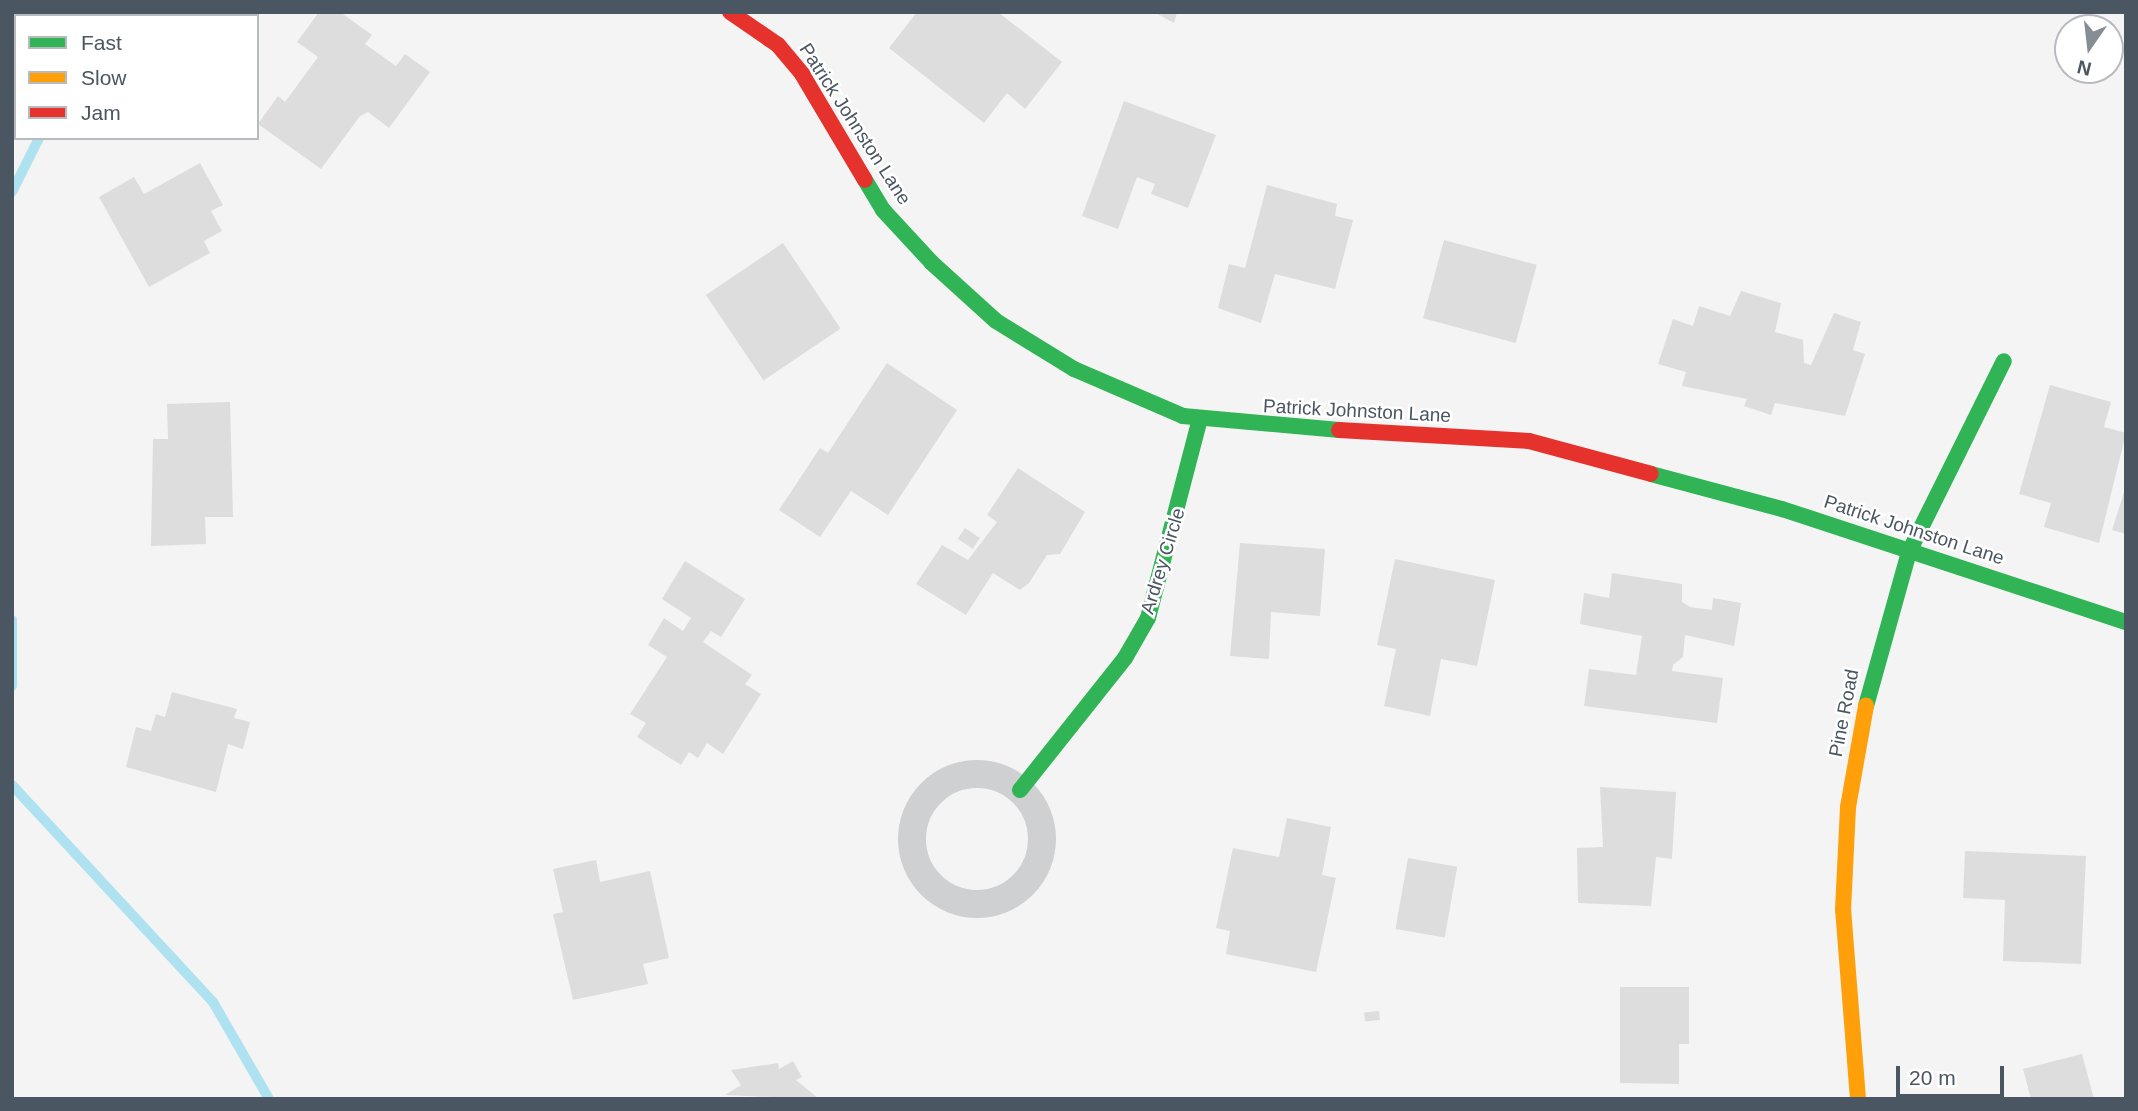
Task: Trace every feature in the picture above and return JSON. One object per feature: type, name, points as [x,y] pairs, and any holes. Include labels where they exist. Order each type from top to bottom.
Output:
[{"type":"street","name":"Patrick Johnston Lane","points":[[730,12],[778,45],[802,74],[883,210],[996,321],[1074,369],[1200,419],[1290,430],[1529,441],[1769,505],[2126,622]]},
{"type":"street","name":"Pine Road","points":[[1858,1099],[1843,910],[1848,807],[1867,697],[1909,552],[2004,361]]},
{"type":"street","name":"Ardrey Circle","points":[[1020,790],[1125,658],[1148,618],[1200,419]]},
{"type":"street","points":[[979,774],[1020,790],[1034,806],[1042,845],[1026,883],[1010,896],[970,904],[933,887],[912,848],[913,825],[929,796],[956,778],[979,774]]},
{"type":"building","points":[[319,12],[340,12],[372,35],[365,44],[396,66],[405,54],[430,72],[389,128],[368,112],[360,116],[321,169],[259,125],[278,96],[285,102],[318,57],[297,42]]},
{"type":"building","points":[[917,12],[998,12],[1062,62],[1025,109],[1007,93],[984,123],[889,48]]},
{"type":"building","points":[[1154,12],[1177,12],[1174,23]]},
{"type":"building","points":[[1124,101],[1216,135],[1188,208],[1151,194],[1155,184],[1137,177],[1118,229],[1082,216]]},
{"type":"building","points":[[200,163],[223,205],[211,211],[222,231],[204,241],[210,253],[149,287],[99,197],[134,177],[144,194]]},
{"type":"building","points":[[1267,185],[1337,204],[1335,216],[1353,220],[1335,289],[1275,274],[1261,323],[1218,308],[1229,264],[1245,268]]},
{"type":"building","points":[[1444,240],[1537,265],[1516,343],[1423,318]]},
{"type":"building","points":[[783,243],[841,328],[763,380],[706,295]]},
{"type":"building","points":[[1741,291],[1781,303],[1775,332],[1803,340],[1804,363],[1811,365],[1834,313],[1861,322],[1853,350],[1865,354],[1845,416],[1775,403],[1771,415],[1744,406],[1747,399],[1682,386],[1686,372],[1658,364],[1673,319],[1693,326],[1699,306],[1730,316]]},
{"type":"building","points":[[887,363],[957,410],[888,515],[851,491],[820,537],[779,510],[820,448],[828,453]]},
{"type":"building","points":[[2050,385],[2111,402],[2104,427],[2126,433],[2099,543],[2044,527],[2051,503],[2019,494]]},
{"type":"building","points":[[230,402],[233,517],[205,517],[206,544],[151,546],[153,439],[168,439],[167,404]]},
{"type":"building","points":[[1018,468],[1085,512],[1060,554],[1047,555],[1029,583],[1020,590],[993,573],[966,615],[916,584],[942,545],[968,560],[997,522],[987,515]]},
{"type":"building","points":[[2126,486],[2126,534],[2112,530]]},
{"type":"building","points":[[965,528],[980,538],[973,549],[958,539]]},
{"type":"building","points":[[1240,543],[1325,549],[1320,616],[1271,612],[1269,659],[1230,656]]},
{"type":"building","points":[[1395,559],[1495,580],[1477,666],[1441,659],[1430,716],[1384,706],[1396,649],[1377,645]]},
{"type":"building","points":[[685,561],[745,599],[721,637],[711,631],[703,642],[752,675],[745,684],[761,694],[723,754],[707,743],[698,758],[689,752],[681,765],[637,737],[646,723],[630,714],[667,657],[648,645],[664,618],[683,631],[691,618],[662,599]]},
{"type":"building","points":[[1612,573],[1682,584],[1682,602],[1690,607],[1712,610],[1713,598],[1741,603],[1734,646],[1685,635],[1683,657],[1673,665],[1672,671],[1723,678],[1717,723],[1584,706],[1589,669],[1636,675],[1642,636],[1580,624],[1584,593],[1609,598]]},
{"type":"building","points":[[172,692],[237,709],[234,718],[250,722],[243,749],[228,744],[216,792],[126,767],[136,727],[151,731],[156,714],[165,717]]},
{"type":"building","points":[[1600,787],[1676,792],[1672,859],[1656,857],[1651,906],[1578,903],[1577,848],[1603,847]]},
{"type":"building","points":[[1287,818],[1331,827],[1322,875],[1336,878],[1316,972],[1226,954],[1230,931],[1216,928],[1233,848],[1279,857]]},
{"type":"building","points":[[1965,851],[2086,856],[2081,964],[2003,961],[2005,900],[1963,898]]},
{"type":"building","points":[[1408,858],[1457,867],[1445,938],[1395,929]]},
{"type":"building","points":[[596,860],[600,882],[650,871],[669,958],[643,964],[648,984],[573,1000],[553,914],[563,912],[553,869]]},
{"type":"building","points":[[1620,987],[1689,987],[1689,1044],[1679,1044],[1679,1084],[1620,1083]]},
{"type":"building","points":[[1379,1011],[1380,1020],[1365,1022],[1364,1013]]},
{"type":"building","points":[[2082,1054],[2094,1099],[2031,1099],[2023,1069]]},
{"type":"building","points":[[793,1061],[802,1077],[796,1080],[819,1099],[725,1095],[741,1085],[731,1070],[778,1063],[779,1069]]},
{"type":"waterway","points":[[12,192],[38,140]]},
{"type":"waterway","points":[[12,620],[12,686]]},
{"type":"waterway","points":[[12,785],[213,1002],[269,1099]]},
{"type":"traffic: fast","points":[[865,180],[883,210],[932,263],[996,321],[1074,369],[1183,416],[1339,430]]},
{"type":"traffic: fast","points":[[1866,706],[1909,552],[2004,361]]},
{"type":"traffic: fast","points":[[1020,790],[1125,658],[1148,618],[1200,419]]},
{"type":"traffic: fast","points":[[1651,474],[1782,509],[2126,622]]},
{"type":"traffic: slow","points":[[1858,1099],[1843,910],[1848,807],[1866,706]]},
{"type":"traffic: jam","points":[[730,12],[778,45],[802,74],[865,180]]},
{"type":"traffic: jam","points":[[1339,430],[1529,441],[1651,474]]}]
